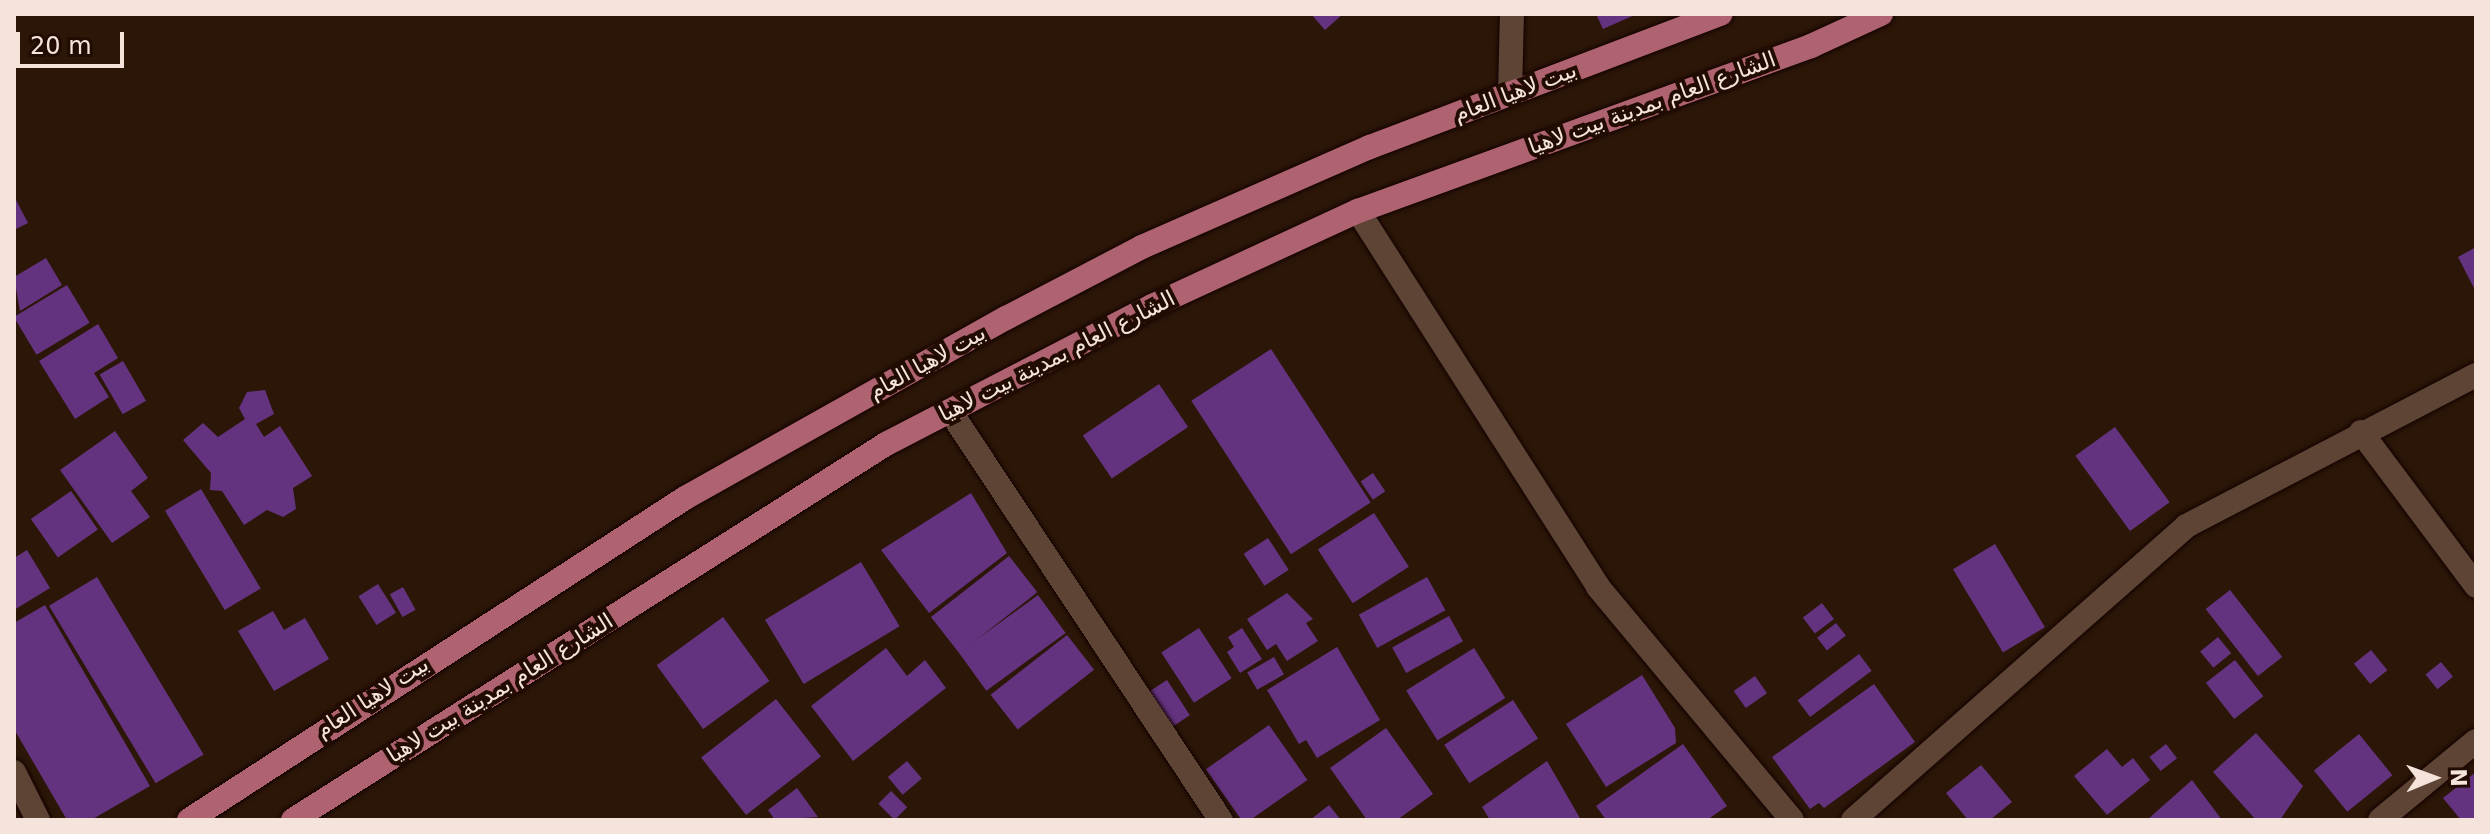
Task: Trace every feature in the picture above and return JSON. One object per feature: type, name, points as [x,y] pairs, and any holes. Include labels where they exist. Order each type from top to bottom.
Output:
[{"type":"main road","name":"بيت لاهيا العام","points":[[189,820],[685,498],[1006,318],[1142,247],[1510,94],[1721,14]]},
{"type":"main road","name":"الشارع العام بمدينة بيت لاهيا","points":[[293,820],[950,411],[1358,211],[1811,46],[1881,14]]},
{"type":"street","points":[[1510,94],[1512,14]]},
{"type":"street","points":[[1358,211],[1598,587],[1792,820]]},
{"type":"street","points":[[1853,820],[2186,526],[2361,432],[2476,375]]},
{"type":"street","points":[[950,411],[1221,820]]},
{"type":"street","points":[[2361,432],[2476,586]]},
{"type":"street","points":[[2380,820],[2476,741]]},
{"type":"street","points":[[14,772],[38,820]]},
{"type":"building","points":[[1311,14],[1343,14],[1325,30]]},
{"type":"building","points":[[1596,14],[1637,14],[1603,29]]},
{"type":"building","points":[[16,200],[28,223],[14,230],[14,202]]},
{"type":"building","points":[[2476,247],[2476,292],[2458,257]]},
{"type":"building","points":[[46,258],[62,285],[20,311],[14,277]]},
{"type":"building","points":[[67,285],[90,323],[37,355],[14,317]]},
{"type":"building","points":[[98,324],[118,358],[94,373],[109,397],[75,419],[39,361]]},
{"type":"building","points":[[1271,349],[1371,502],[1291,554],[1191,401]]},
{"type":"building","points":[[123,361],[146,401],[123,414],[100,374]]},
{"type":"building","points":[[1159,384],[1188,427],[1112,479],[1083,435]]},
{"type":"building","points":[[265,390],[274,414],[256,424],[264,437],[280,426],[312,476],[293,488],[296,509],[283,517],[267,510],[244,525],[222,491],[210,490],[211,473],[183,440],[203,423],[218,437],[245,419],[239,408],[247,392]]},
{"type":"building","points":[[2115,427],[2170,502],[2130,531],[2075,456]]},
{"type":"building","points":[[115,431],[148,478],[131,491],[150,517],[112,543],[60,470]]},
{"type":"building","points":[[1373,473],[1385,491],[1373,500],[1361,481]]},
{"type":"building","points":[[201,489],[261,588],[225,610],[165,511]]},
{"type":"building","points":[[71,491],[98,530],[58,558],[31,519]]},
{"type":"building","points":[[971,493],[1007,553],[929,613],[881,550]]},
{"type":"building","points":[[1374,513],[1409,567],[1353,603],[1318,549]]},
{"type":"building","points":[[1268,538],[1289,570],[1264,586],[1244,554]]},
{"type":"building","points":[[1995,544],[2045,627],[2003,652],[1953,569]]},
{"type":"building","points":[[27,550],[50,588],[14,610],[14,558]]},
{"type":"building","points":[[1009,556],[1037,592],[959,653],[931,617]]},
{"type":"building","points":[[861,562],[900,626],[804,684],[765,620]]},
{"type":"building","points":[[97,577],[204,754],[156,783],[49,606]]},
{"type":"building","points":[[1427,577],[1445,610],[1377,648],[1359,615]]},
{"type":"building","points":[[378,584],[396,613],[377,625],[358,596]]},
{"type":"building","points":[[403,587],[416,610],[402,617],[390,594]]},
{"type":"building","points":[[2230,590],[2282,657],[2258,676],[2206,609]]},
{"type":"building","points":[[1287,593],[1313,619],[1306,623],[1318,641],[1287,661],[1276,644],[1267,650],[1247,619]]},
{"type":"building","points":[[1038,595],[1066,633],[986,691],[959,653]]},
{"type":"building","points":[[1822,603],[1834,619],[1815,633],[1803,617]]},
{"type":"building","points":[[45,605],[150,786],[91,820],[67,820],[14,729],[14,623]]},
{"type":"building","points":[[273,611],[284,630],[305,618],[329,659],[274,691],[238,631]]},
{"type":"building","points":[[1449,616],[1463,641],[1406,673],[1392,648]]},
{"type":"building","points":[[723,617],[769,681],[703,729],[657,665]]},
{"type":"building","points":[[1836,623],[1846,636],[1827,650],[1817,638]]},
{"type":"building","points":[[1199,628],[1232,678],[1194,703],[1161,653]]},
{"type":"building","points":[[1242,628],[1262,659],[1240,673],[1227,652],[1234,647],[1228,637]]},
{"type":"building","points":[[1067,635],[1094,670],[1018,729],[991,695]]},
{"type":"building","points":[[2218,637],[2231,653],[2213,668],[2200,651]]},
{"type":"building","points":[[1337,647],[1380,720],[1317,758],[1306,740],[1299,744],[1267,690]]},
{"type":"building","points":[[886,648],[907,676],[925,660],[946,688],[853,761],[811,706]]},
{"type":"building","points":[[1474,648],[1505,698],[1437,740],[1406,690]]},
{"type":"building","points":[[2371,650],[2387,670],[2370,684],[2354,664]]},
{"type":"building","points":[[1859,654],[1872,671],[1810,717],[1798,700]]},
{"type":"building","points":[[1274,657],[1284,674],[1257,690],[1247,672]]},
{"type":"building","points":[[2235,660],[2263,696],[2234,719],[2206,683]]},
{"type":"building","points":[[2441,662],[2453,677],[2437,689],[2425,675]]},
{"type":"building","points":[[1642,675],[1675,728],[1676,743],[1606,787],[1566,724]]},
{"type":"building","points":[[1755,676],[1767,693],[1746,708],[1734,691]]},
{"type":"building","points":[[1167,680],[1190,715],[1171,727],[1149,692]]},
{"type":"building","points":[[1874,684],[1915,742],[1824,808],[1819,803],[1810,809],[1772,757]]},
{"type":"building","points":[[776,699],[821,757],[746,815],[701,757]]},
{"type":"building","points":[[1513,700],[1538,739],[1469,783],[1444,745]]},
{"type":"building","points":[[1269,725],[1307,780],[1250,820],[1242,820],[1206,769]]},
{"type":"building","points":[[1386,728],[1433,794],[1397,820],[1367,820],[1330,768]]},
{"type":"building","points":[[2256,733],[2303,786],[2280,820],[2256,820],[2213,772]]},
{"type":"building","points":[[2359,734],[2392,775],[2347,812],[2314,771]]},
{"type":"building","points":[[1683,744],[1727,806],[1707,820],[1606,820],[1596,806]]},
{"type":"building","points":[[2166,744],[2177,758],[2161,771],[2149,757]]},
{"type":"building","points":[[2107,749],[2122,767],[2133,758],[2150,780],[2107,815],[2074,776]]},
{"type":"building","points":[[907,761],[922,779],[903,795],[888,777]]},
{"type":"building","points":[[1547,761],[1581,820],[1490,820],[1482,807]]},
{"type":"building","points":[[1981,765],[2012,802],[1990,820],[1968,820],[1946,793]]},
{"type":"building","points":[[2476,772],[2476,820],[2461,820],[2443,798]]},
{"type":"building","points":[[2192,780],[2222,820],[2147,820]]},
{"type":"building","points":[[797,788],[818,817],[775,820],[768,810]]},
{"type":"building","points":[[891,791],[907,807],[895,820],[878,804]]},
{"type":"building","points":[[1329,805],[1341,820],[1310,820]]}]
